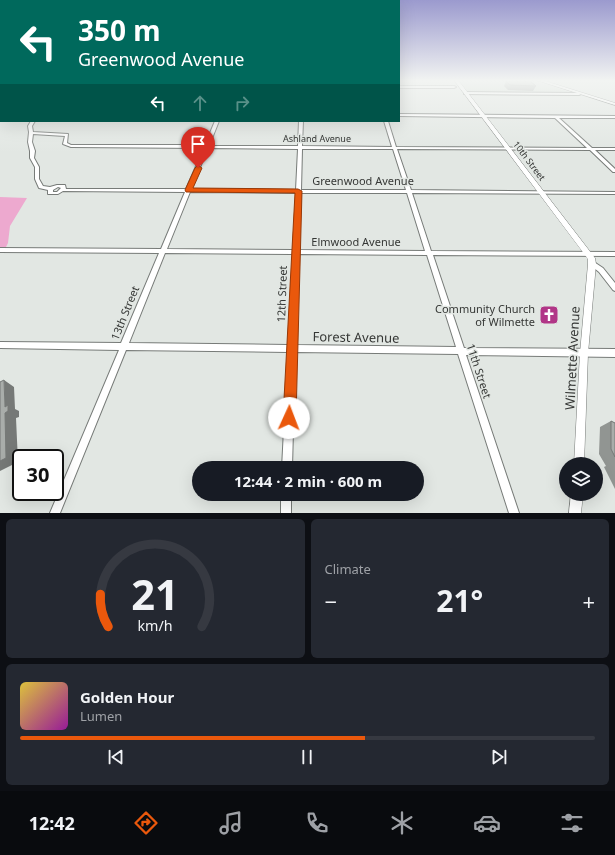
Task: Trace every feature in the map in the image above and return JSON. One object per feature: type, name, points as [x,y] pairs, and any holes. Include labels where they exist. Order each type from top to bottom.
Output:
[{"type":"street","name":"10th Street","points":[[474,104],[588,254]]},
{"type":"street","points":[[400,115],[615,117]]},
{"type":"street","points":[[556,117],[615,171]]},
{"type":"street","points":[[32,122],[30,126],[32,134]]},
{"type":"street","name":"13th Street","points":[[55,513],[217,122]]},
{"type":"street","name":"12th Street","points":[[287,461],[301,122]]},
{"type":"street","name":"11th Street","points":[[386,122],[514,513]]},
{"type":"street","name":"Ashland Avenue","points":[[32,134],[67,135],[65,144],[67,146],[615,149]]},
{"type":"street","name":"Greenwood Avenue","points":[[32,134],[30,141],[33,152],[32,158],[37,167],[39,185],[51,189],[50,192],[53,193],[63,190],[615,193]]},
{"type":"street","name":"Elmwood Avenue","points":[[0,250],[615,254]]},
{"type":"street","name":"Wilmette Avenue","points":[[579,457],[584,352],[592,264],[588,254]]},
{"type":"street","points":[[592,264],[601,270],[615,288]]},
{"type":"street","name":"Forest Avenue","points":[[0,345],[615,353]]},
{"type":"street","points":[[286,501],[286,513]]},
{"type":"street","points":[[575,513],[576,501]]},
{"type":"shaded area","points":[[0,197],[27,198],[10,226],[8,243],[6,247],[0,247]]},
{"type":"building","points":[[4,380],[5,407],[8,405],[8,411],[5,413],[6,458],[0,461],[0,382]]},
{"type":"building","points":[[611,421],[615,423],[615,457],[611,449]]},
{"type":"place","name":"Community Church of Wilmette","points":[[549,315]]},
{"type":"route","points":[[198,168],[188,190],[298,191],[289,418]]}]
